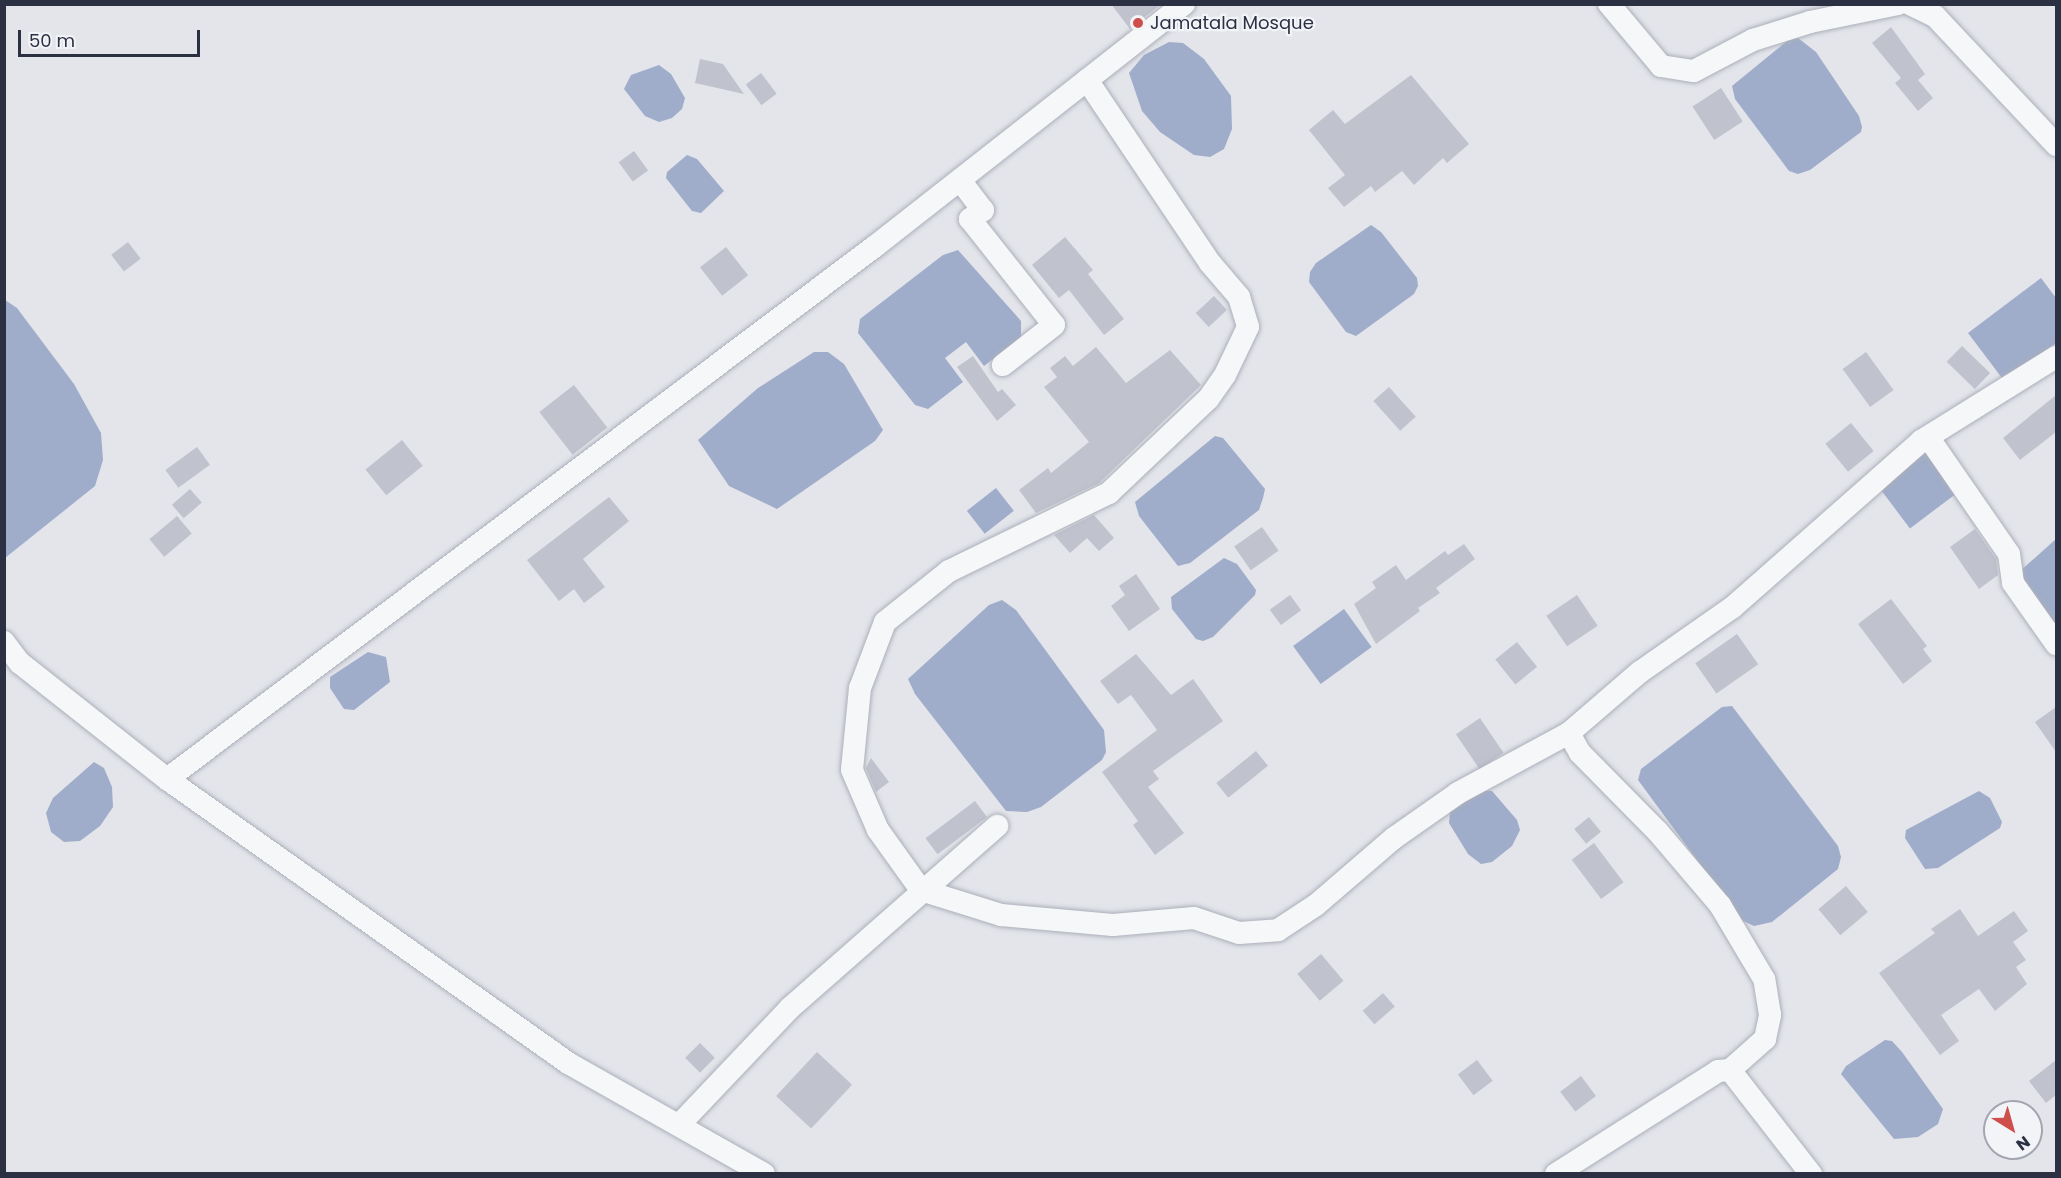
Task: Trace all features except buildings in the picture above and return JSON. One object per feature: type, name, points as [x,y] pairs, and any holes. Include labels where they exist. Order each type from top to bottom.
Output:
[{"type":"street","points":[[166,779],[960,180],[1184,4]]},
{"type":"street","points":[[1609,4],[1661,66],[1694,71],[1753,40],[1810,22],[1898,4]]},
{"type":"street","points":[[1911,4],[1935,16],[2056,145]]},
{"type":"street","points":[[1087,80],[1210,263],[1239,297],[1248,327],[1225,375],[1208,399],[1109,493],[949,571],[885,622],[860,688],[852,770],[878,830],[921,890],[1001,915],[1113,925],[1194,918],[1239,933],[1278,930],[1316,905],[1394,838],[1458,792],[1552,738],[1569,733],[1640,672],[1733,607],[1851,499],[1928,437],[2056,357]]},
{"type":"street","points":[[960,180],[983,210],[970,219],[1053,325],[1003,366]]},
{"type":"street","points":[[1928,437],[2009,554],[2013,583],[2056,644]]},
{"type":"street","points":[[4,642],[12,670],[568,1063],[764,1173]]},
{"type":"street","points":[[1556,1173],[1718,1071],[1730,1070],[1765,1040],[1770,1015],[1764,979],[1720,904],[1658,832],[1580,753],[1569,733]]},
{"type":"street","points":[[679,1125],[790,1008],[921,890],[997,826]]},
{"type":"street","points":[[1730,1070],[1745,1084],[1811,1173]]},
{"type":"water","points":[[1798,38],[1816,52],[1859,116],[1862,127],[1861,132],[1810,170],[1798,174],[1789,171],[1735,99],[1732,86],[1787,41]]},
{"type":"water","points":[[1169,42],[1183,43],[1204,59],[1231,96],[1232,129],[1224,149],[1210,157],[1194,155],[1160,132],[1142,111],[1129,73],[1144,55]]},
{"type":"water","points":[[659,65],[671,74],[685,98],[682,109],[672,118],[659,122],[645,116],[624,89],[631,75]]},
{"type":"water","points":[[687,155],[697,159],[724,191],[701,213],[692,211],[666,178],[667,172]]},
{"type":"water","points":[[1371,225],[1381,232],[1417,278],[1418,286],[1414,294],[1356,336],[1346,332],[1309,282],[1310,272],[1316,263]]},
{"type":"water","points":[[958,250],[1021,321],[1021,338],[984,366],[966,342],[945,358],[963,382],[928,409],[915,405],[858,333],[860,319],[943,255]]},
{"type":"water","points":[[2041,278],[2056,298],[2056,343],[2005,382],[1968,333]]},
{"type":"water","points":[[5,300],[17,308],[74,384],[101,433],[103,460],[95,486],[5,558]]},
{"type":"water","points":[[814,352],[828,352],[844,364],[883,430],[875,441],[777,509],[729,486],[698,440],[758,388]]},
{"type":"water","points":[[1215,436],[1223,438],[1265,489],[1263,498],[1259,510],[1190,563],[1178,566],[1139,516],[1135,502]]},
{"type":"water","points":[[1928,451],[1959,492],[1910,528],[1879,488]]},
{"type":"water","points":[[996,488],[1014,511],[985,534],[967,511]]},
{"type":"water","points":[[2056,539],[2056,628],[2019,572]]},
{"type":"water","points":[[1224,558],[1237,564],[1256,590],[1255,595],[1213,637],[1203,641],[1196,639],[1172,609],[1171,597]]},
{"type":"water","points":[[1002,600],[1016,610],[1104,730],[1106,752],[1102,760],[1041,807],[1027,812],[1006,811],[915,694],[908,679],[989,605]]},
{"type":"water","points":[[1344,609],[1372,647],[1321,684],[1293,646]]},
{"type":"water","points":[[368,652],[386,657],[390,682],[354,710],[344,709],[330,688],[330,677]]},
{"type":"water","points":[[1732,706],[1838,846],[1841,857],[1838,869],[1772,922],[1754,926],[1741,920],[1638,780],[1641,769],[1722,707]]},
{"type":"water","points":[[94,762],[104,768],[112,787],[113,807],[100,826],[80,841],[64,842],[51,832],[46,813],[53,798]]},
{"type":"water","points":[[1481,790],[1492,791],[1517,820],[1520,830],[1512,846],[1492,862],[1481,864],[1468,854],[1449,823],[1450,812]]},
{"type":"water","points":[[1979,791],[1990,798],[2002,822],[2000,828],[1938,868],[1925,869],[1905,838],[1906,830]]},
{"type":"water","points":[[1885,1040],[1892,1041],[1902,1052],[1943,1109],[1938,1124],[1918,1137],[1894,1139],[1841,1074],[1846,1066]]},
{"type":"place","name":"Jamatala Mosque","points":[[1138,23]]}]
